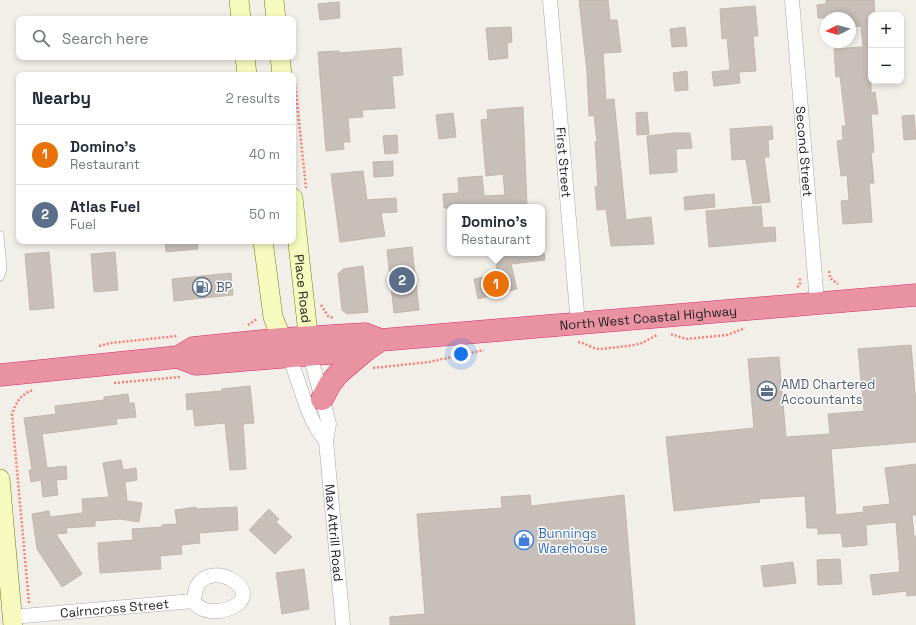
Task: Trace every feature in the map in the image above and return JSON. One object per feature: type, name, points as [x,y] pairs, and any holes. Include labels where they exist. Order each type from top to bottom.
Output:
[{"type":"highway","name":"North West Coastal Highway","points":[[0,375],[181,367],[193,348],[297,347],[365,334],[371,353],[574,333],[817,302],[916,295]]},
{"type":"highway","points":[[322,400],[330,384],[339,373],[371,353]]},
{"type":"street","points":[[239,0],[241,16]]},
{"type":"street","points":[[274,0],[276,16]]},
{"type":"street","name":"First Street","points":[[550,0],[574,333]]},
{"type":"street","name":"Second Street","points":[[792,0],[817,302]]},
{"type":"street","points":[[245,60],[247,72]]},
{"type":"street","points":[[281,60],[286,72]]},
{"type":"street","name":"Place Road","points":[[297,347],[299,194]]},
{"type":"street","points":[[263,244],[273,317],[297,347],[298,377],[316,430],[326,441]]},
{"type":"street","name":"Max Attrill Road","points":[[297,347],[322,400],[330,424],[326,441],[343,625]]},
{"type":"street","points":[[0,479],[13,621]]},
{"type":"street","name":"Cairncross Street","points":[[13,621],[194,601]]},
{"type":"lane","points":[[0,236],[3,269],[0,278]]},
{"type":"path","points":[[296,162],[299,194]]},
{"type":"path","points":[[317,298],[328,316],[335,319]]},
{"type":"path","points":[[245,328],[254,320],[259,319]]},
{"type":"path","points":[[665,334],[670,333],[686,339],[727,335],[750,328]]},
{"type":"path","points":[[574,333],[577,341],[589,344],[597,350],[642,343],[660,334]]},
{"type":"path","points":[[92,348],[111,343],[183,336]]},
{"type":"path","points":[[371,353],[429,362],[485,350]]},
{"type":"path","points":[[113,383],[181,367]]},
{"type":"path","points":[[29,602],[12,415],[15,404],[23,395],[39,389]]},
{"type":"building","points":[[579,0],[608,0],[610,20],[617,20],[621,52],[603,53],[606,100],[614,99],[626,220],[651,217],[654,244],[611,246],[606,209],[597,210],[595,187],[598,186],[595,142],[597,142],[594,115],[589,116],[587,72]]},
{"type":"building","points":[[826,0],[874,0],[875,12],[868,12],[868,84],[871,84],[871,93],[875,92],[878,114],[871,114],[874,152],[871,153],[874,183],[869,183],[872,222],[843,224],[841,201],[849,200],[847,175],[841,176],[837,141],[843,140],[842,126],[846,126],[840,76],[836,77],[834,49],[863,47],[861,26],[856,26],[856,12],[820,12],[820,18],[818,18],[817,5],[826,4]]},
{"type":"building","points":[[339,2],[340,18],[320,20],[318,4]]},
{"type":"building","points":[[755,6],[758,36],[753,36],[756,71],[739,72],[740,83],[714,86],[712,72],[730,70],[727,38],[722,39],[720,9]]},
{"type":"building","points":[[511,27],[512,42],[507,43],[508,58],[489,60],[486,28]]},
{"type":"building","points":[[685,27],[687,46],[672,47],[670,29]]},
{"type":"building","points":[[401,48],[403,75],[392,76],[395,108],[362,110],[363,117],[348,118],[350,142],[343,142],[344,149],[326,151],[318,52],[339,51],[339,53]]},
{"type":"building","points":[[687,71],[688,90],[675,91],[673,73]]},
{"type":"building","points":[[523,107],[527,204],[447,204],[447,208],[444,208],[443,194],[459,193],[458,178],[482,176],[484,196],[505,195],[503,174],[486,176],[481,120],[488,119],[487,110]]},
{"type":"building","points":[[647,112],[649,134],[637,135],[636,113]]},
{"type":"building","points":[[453,113],[456,137],[439,139],[436,115]]},
{"type":"building","points":[[914,115],[916,139],[904,140],[902,116]]},
{"type":"building","points":[[772,126],[773,139],[768,140],[769,157],[764,157],[770,202],[753,204],[746,159],[732,160],[730,129]]},
{"type":"building","points":[[690,133],[692,148],[676,149],[677,172],[650,174],[647,136]]},
{"type":"building","points":[[397,135],[398,153],[385,154],[383,136]]},
{"type":"building","points":[[393,161],[393,176],[374,177],[373,162]]},
{"type":"building","points":[[363,171],[367,200],[396,198],[397,212],[381,213],[385,236],[340,242],[331,174]]},
{"type":"building","points":[[714,194],[715,207],[685,210],[684,197]]},
{"type":"building","points":[[761,206],[763,228],[775,227],[776,241],[709,247],[706,211]]},
{"type":"building","points":[[165,244],[197,244],[198,249],[166,252]]},
{"type":"building","points":[[412,247],[419,310],[394,313],[387,250]]},
{"type":"building","points":[[49,252],[54,308],[30,310],[25,254]]},
{"type":"building","points":[[115,252],[118,290],[94,292],[91,254]]},
{"type":"building","points":[[495,256],[544,256],[545,260],[511,264],[517,289],[478,299],[474,279],[497,274]]},
{"type":"building","points":[[363,266],[368,312],[347,314],[342,310],[338,274],[343,269]]},
{"type":"building","points":[[231,273],[233,295],[174,301],[172,279]]},
{"type":"building","points":[[911,345],[916,404],[916,442],[831,449],[836,515],[864,512],[863,507],[890,504],[885,468],[916,464],[916,515],[912,515],[914,536],[916,536],[916,595],[907,596],[906,591],[873,595],[870,575],[900,572],[896,522],[866,525],[867,545],[843,547],[841,533],[818,534],[818,528],[807,528],[805,496],[759,499],[760,502],[674,511],[666,437],[754,428],[748,359],[779,357],[786,437],[830,434],[828,414],[864,411],[858,349]]},
{"type":"building","points":[[250,386],[254,423],[243,424],[246,469],[230,470],[225,423],[195,426],[193,409],[187,410],[186,394],[222,391],[222,389]]},
{"type":"building","points":[[128,394],[129,403],[134,403],[136,417],[116,419],[117,424],[42,434],[47,468],[66,466],[67,479],[56,480],[58,495],[43,497],[41,480],[31,482],[29,470],[32,470],[24,418],[56,414],[55,406],[104,400],[104,397]]},
{"type":"building","points":[[121,460],[123,470],[136,468],[137,480],[125,482],[127,501],[142,503],[139,522],[120,519],[95,521],[95,526],[66,528],[67,533],[56,534],[82,574],[62,587],[37,549],[32,514],[49,511],[50,517],[83,513],[82,499],[109,497],[103,463]]},
{"type":"building","name":"Bunnings Warehouse","points":[[530,495],[531,506],[624,495],[635,625],[390,625],[390,617],[425,614],[417,514],[502,508],[501,497]]},
{"type":"building","points":[[196,507],[196,509],[237,507],[238,530],[199,533],[200,543],[181,545],[182,554],[160,556],[161,569],[100,573],[98,543],[133,540],[132,529],[162,527],[162,525],[177,524],[175,510]]},
{"type":"building","points":[[269,509],[279,519],[276,522],[292,537],[275,554],[249,530]]},
{"type":"building","points":[[840,559],[842,584],[818,585],[817,560]]},
{"type":"building","points":[[793,562],[796,583],[764,587],[761,566]]},
{"type":"building","points":[[304,569],[309,609],[282,614],[276,573]]},
{"type":"place","name":"Atlas Fuel","points":[[402,280]]},
{"type":"place","name":"Domino's","points":[[496,284]]},
{"type":"place","name":"BP","points":[[202,287]]},
{"type":"place","name":"AMD Chartered Accountants","points":[[767,391]]},
{"type":"place","name":"Bunnings Warehouse","points":[[524,540]]}]
